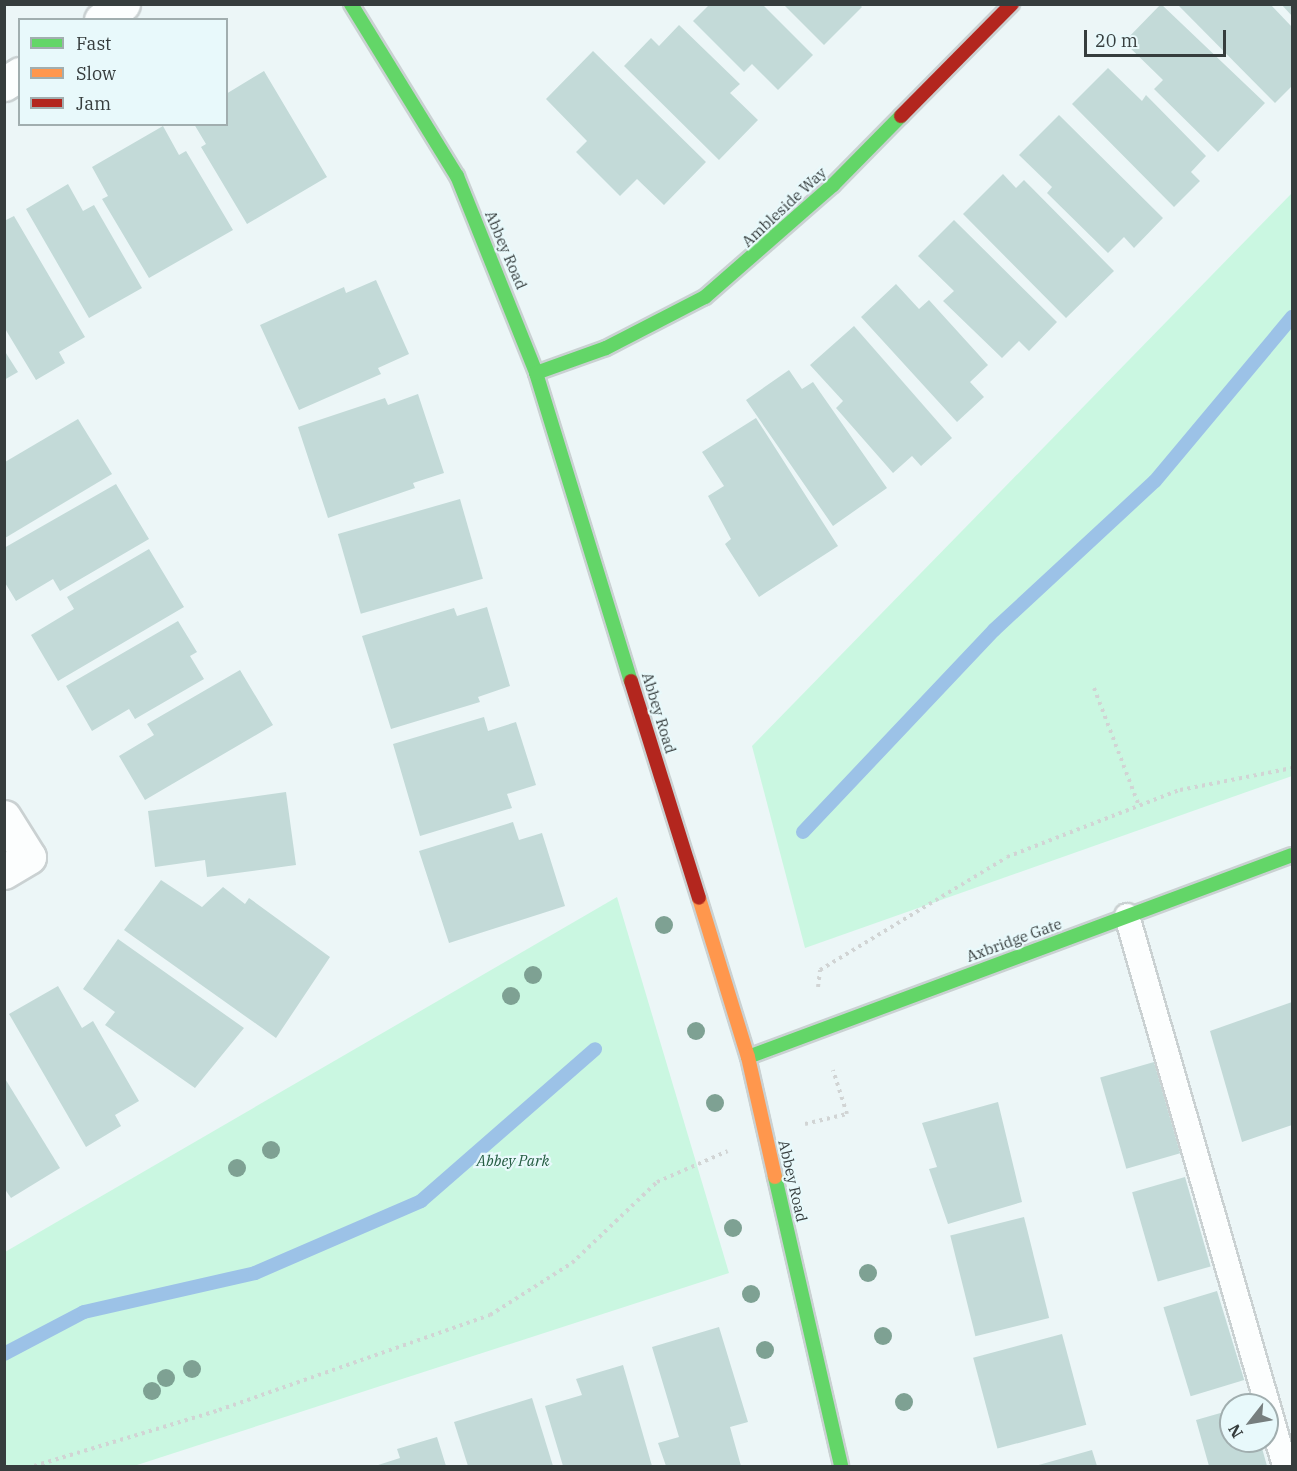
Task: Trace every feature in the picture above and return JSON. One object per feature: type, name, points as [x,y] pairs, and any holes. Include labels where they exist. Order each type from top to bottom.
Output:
[{"type":"street","points":[[103,18],[123,4]]},
{"type":"street","name":"Abbey Road","points":[[351,4],[457,176],[536,373],[748,1057],[841,1467]]},
{"type":"street","name":"Ambleside Way","points":[[536,373],[606,348],[705,297],[833,185],[1012,4]]},
{"type":"street","points":[[4,84],[18,75]]},
{"type":"street","points":[[4,817],[29,858],[4,872]]},
{"type":"street","name":"Axbridge Gate","points":[[748,1057],[1293,855]]},
{"type":"lane","points":[[1127,916],[1285,1467]]},
{"type":"path","points":[[1094,687],[1139,806]]},
{"type":"path","points":[[821,1030],[820,970],[1006,857],[1180,790],[1293,768]]},
{"type":"path","points":[[34,1467],[219,1410],[490,1315],[572,1263],[657,1182],[702,1163]]},
{"type":"green space","points":[[1292,193],[1292,776],[805,948],[752,746]]},
{"type":"green space","name":"Abbey Park","points":[[617,897],[729,1273],[134,1466],[5,1466],[5,1252]]},
{"type":"building","points":[[710,4],[762,4],[813,55],[778,90],[752,64],[744,72],[693,21]]},
{"type":"building","points":[[783,4],[859,4],[862,7],[824,45]]},
{"type":"building","points":[[1161,4],[1265,103],[1218,152],[1154,89],[1163,80],[1124,42]]},
{"type":"building","points":[[1177,4],[1270,4],[1292,27],[1292,86],[1275,103]]},
{"type":"building","points":[[1281,4],[1292,4],[1292,16]]},
{"type":"building","points":[[679,25],[740,84],[730,93],[758,120],[719,160],[624,66],[651,38],[659,46]]},
{"type":"building","points":[[593,51],[706,162],[664,205],[637,179],[620,196],[576,152],[587,141],[546,99]]},
{"type":"building","points":[[1108,68],[1142,101],[1146,95],[1206,156],[1191,172],[1200,181],[1174,207],[1072,104]]},
{"type":"building","points":[[264,71],[327,177],[247,224],[201,147],[206,144],[195,126],[228,126],[228,93]]},
{"type":"building","points":[[1059,115],[1163,218],[1134,248],[1124,237],[1108,253],[1047,193],[1052,187],[1019,155]]},
{"type":"building","points":[[163,126],[179,155],[186,151],[233,230],[149,278],[102,199],[108,196],[92,167]]},
{"type":"building","points":[[1003,174],[1016,188],[1024,180],[1114,271],[1066,318],[963,214]]},
{"type":"building","points":[[68,184],[83,211],[94,205],[142,288],[89,318],[26,209]]},
{"type":"building","points":[[14,216],[85,337],[59,352],[65,363],[36,380],[4,327],[4,221]]},
{"type":"building","points":[[954,220],[1057,322],[1029,351],[1019,341],[1002,358],[943,301],[954,291],[918,256]]},
{"type":"building","points":[[376,280],[409,354],[378,368],[381,374],[299,410],[260,325],[344,287],[346,293]]},
{"type":"building","points":[[896,284],[919,309],[929,300],[988,365],[970,382],[984,397],[957,422],[861,317]]},
{"type":"building","points":[[854,326],[952,438],[921,466],[912,456],[893,473],[836,408],[843,401],[810,365]]},
{"type":"building","points":[[4,350],[18,372],[4,380]]},
{"type":"building","points":[[789,370],[802,389],[813,382],[887,488],[833,526],[746,400]]},
{"type":"building","points":[[418,394],[444,473],[413,483],[415,488],[328,518],[298,427],[385,398],[388,405]]},
{"type":"building","points":[[756,418],[838,546],[759,597],[725,544],[731,539],[708,496],[724,486],[702,452]]},
{"type":"building","points":[[78,419],[112,474],[5,538],[5,462]]},
{"type":"building","points":[[116,484],[149,539],[60,591],[53,579],[16,601],[4,581],[4,548]]},
{"type":"building","points":[[460,499],[483,579],[361,614],[338,534]]},
{"type":"building","points":[[149,549],[184,607],[58,681],[31,635],[74,609],[67,597]]},
{"type":"building","points":[[487,607],[510,686],[478,697],[480,702],[391,729],[362,636],[454,608],[457,616]]},
{"type":"building","points":[[178,621],[197,652],[190,656],[204,679],[135,719],[129,709],[92,731],[66,686]]},
{"type":"building","points":[[240,670],[273,725],[145,800],[119,756],[154,735],[147,724]]},
{"type":"building","points":[[484,717],[488,731],[516,722],[536,785],[507,794],[512,808],[420,836],[393,744]]},
{"type":"building","points":[[286,792],[296,865],[207,877],[205,860],[155,867],[148,811]]},
{"type":"building","points":[[513,822],[519,840],[542,833],[565,906],[449,943],[419,851]]},
{"type":"building","points":[[161,880],[202,907],[223,887],[245,904],[249,898],[330,957],[276,1038],[124,930]]},
{"type":"building","points":[[118,939],[244,1028],[195,1088],[105,1025],[115,1012],[83,989]]},
{"type":"building","points":[[58,986],[82,1028],[93,1021],[139,1101],[115,1115],[121,1126],[86,1147],[9,1014]]},
{"type":"building","points":[[1292,1002],[1292,1125],[1242,1142],[1210,1031]]},
{"type":"building","points":[[1154,1062],[1180,1153],[1126,1169],[1100,1077]]},
{"type":"building","points":[[4,1077],[60,1168],[11,1198],[4,1188]]},
{"type":"building","points":[[998,1102],[1022,1202],[948,1224],[929,1169],[937,1167],[922,1123]]},
{"type":"building","points":[[1185,1177],[1211,1266],[1158,1282],[1132,1192]]},
{"type":"building","points":[[1024,1217],[1049,1318],[975,1336],[950,1235]]},
{"type":"building","points":[[1217,1291],[1244,1380],[1191,1396],[1163,1307]]},
{"type":"building","points":[[719,1327],[748,1422],[730,1427],[741,1466],[666,1466],[658,1443],[679,1437],[652,1347]]},
{"type":"building","points":[[1062,1334],[1086,1425],[997,1449],[973,1358]]},
{"type":"building","points":[[623,1365],[652,1466],[563,1466],[545,1406],[582,1395],[576,1379]]},
{"type":"building","points":[[532,1398],[553,1466],[468,1466],[454,1422]]},
{"type":"building","points":[[1219,1413],[1219,1453],[1263,1453],[1267,1466],[1209,1466],[1196,1420]]},
{"type":"building","points":[[437,1437],[446,1466],[375,1466],[400,1458],[397,1449]]},
{"type":"building","points":[[1092,1450],[1097,1466],[1035,1466]]},
{"type":"waterway","points":[[803,832],[994,630],[1155,481],[1292,317]]},
{"type":"waterway","points":[[4,1354],[84,1312],[255,1273],[421,1201],[595,1049]]},
{"type":"traffic: fast","points":[[351,4],[457,176],[536,373],[631,681]]},
{"type":"traffic: fast","points":[[536,373],[606,348],[705,297],[833,185],[901,116]]},
{"type":"traffic: fast","points":[[748,1057],[1292,855]]},
{"type":"traffic: fast","points":[[775,1177],[841,1466]]},
{"type":"traffic: slow","points":[[699,898],[748,1057],[775,1177]]},
{"type":"traffic: jam","points":[[901,116],[1012,4]]},
{"type":"traffic: jam","points":[[631,681],[699,898]]}]
